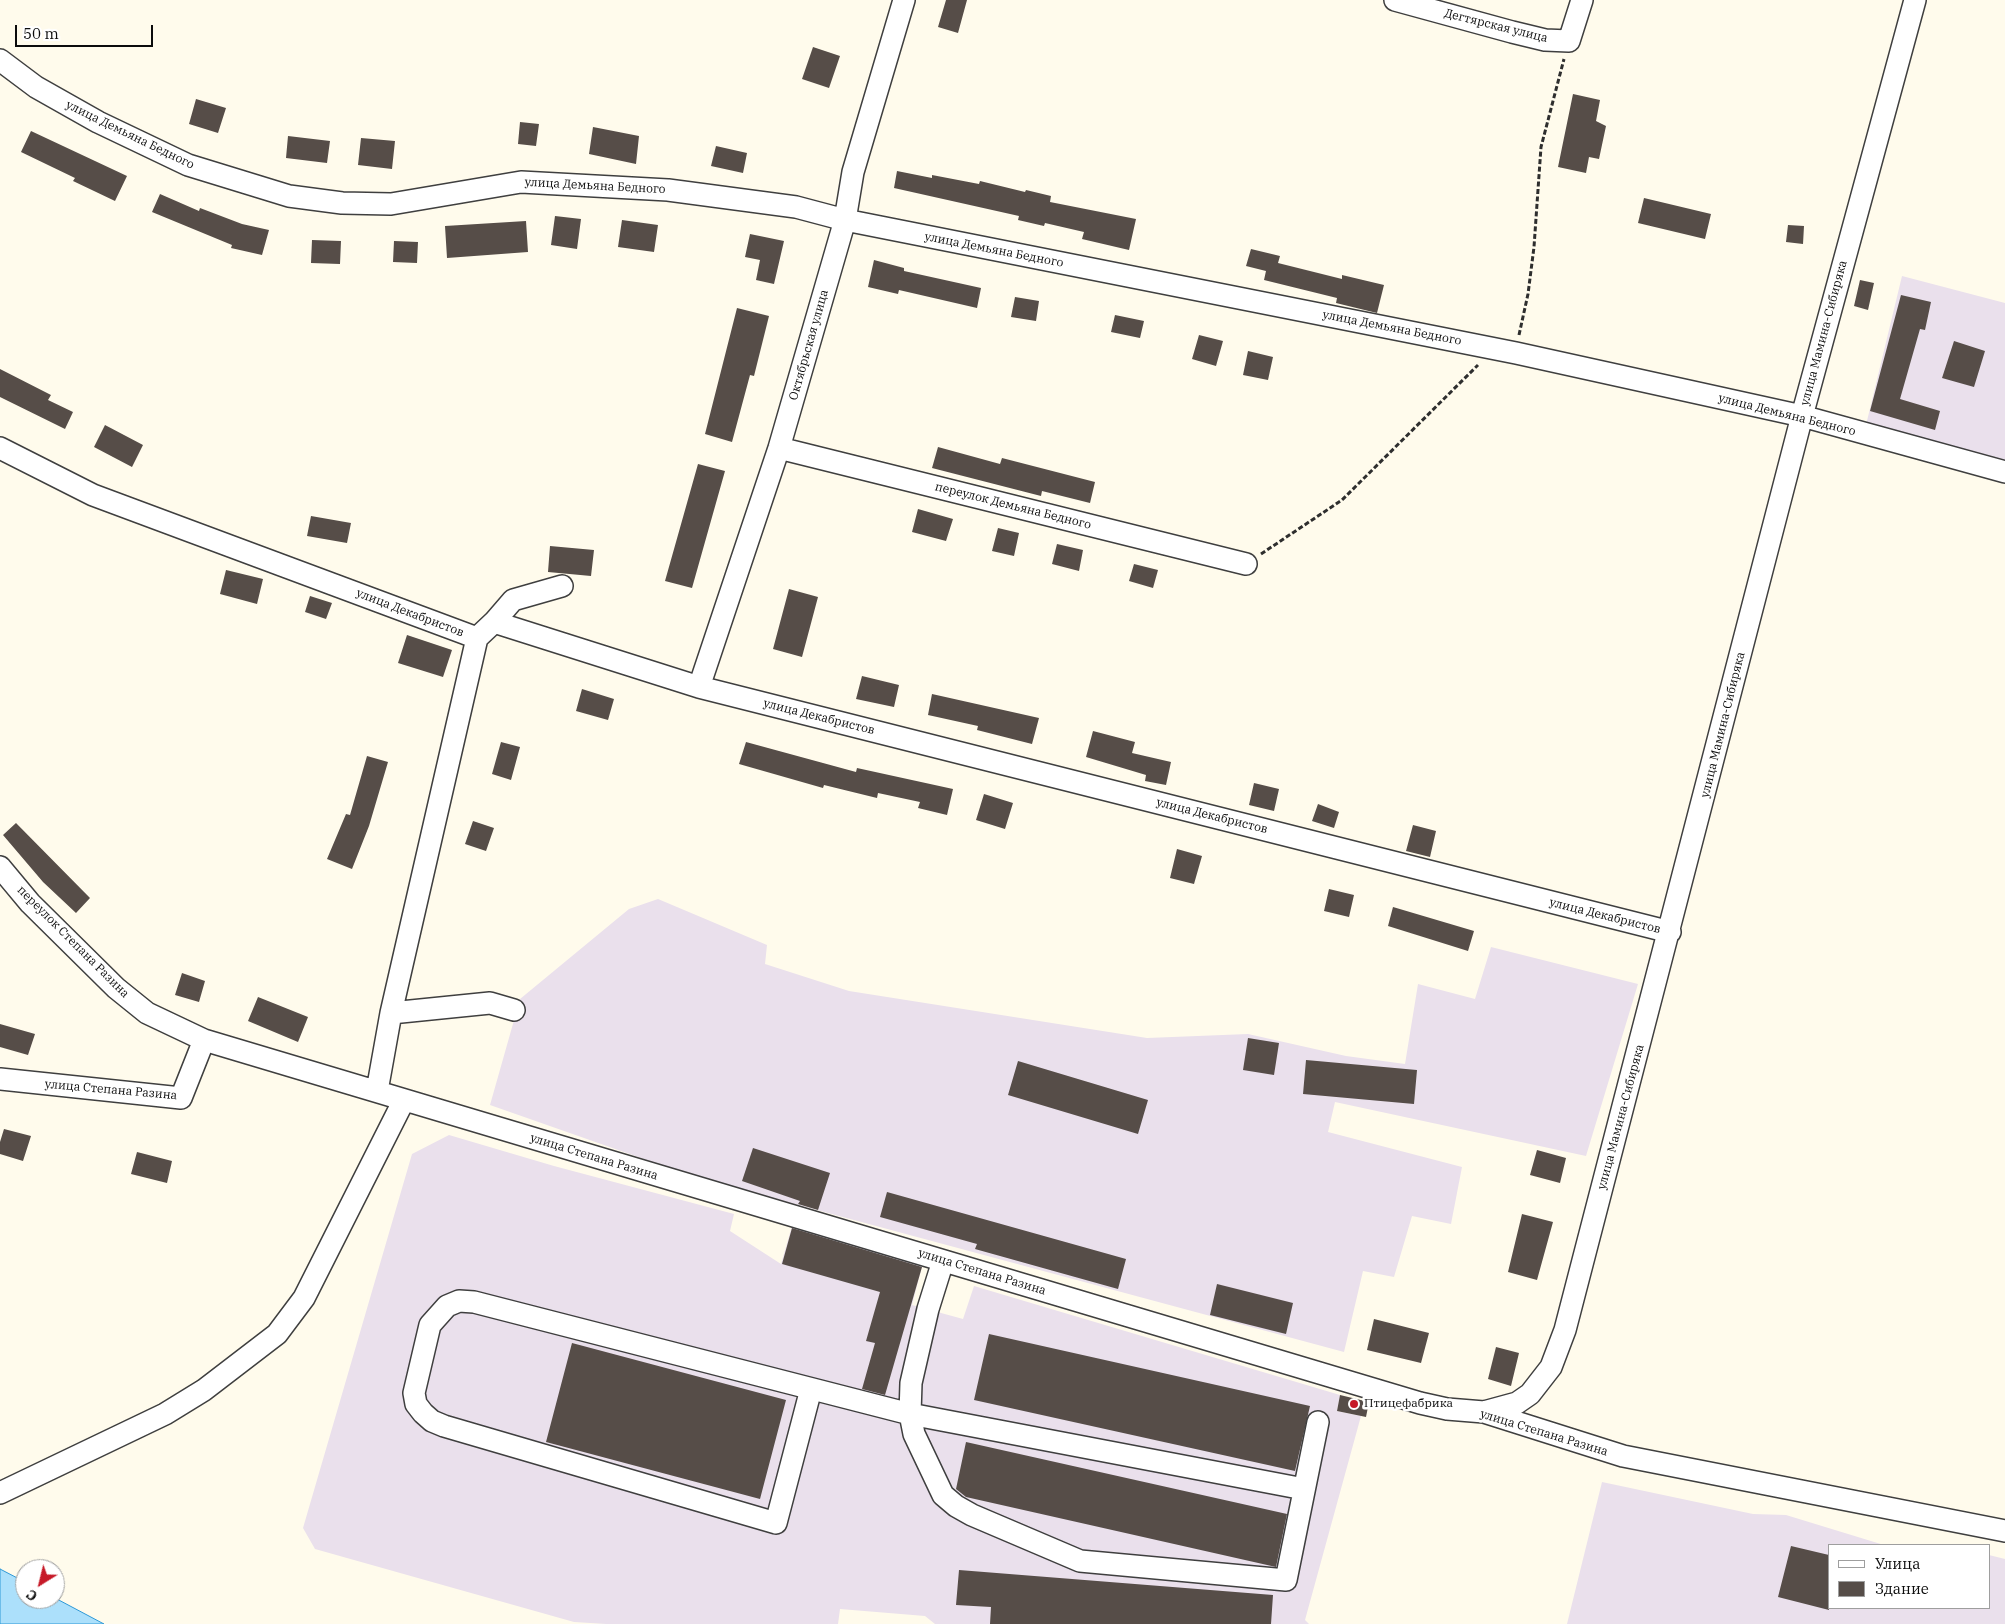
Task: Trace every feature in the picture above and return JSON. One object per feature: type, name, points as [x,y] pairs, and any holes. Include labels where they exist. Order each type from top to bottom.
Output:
[{"type":"street","name":"Октябрьская улица","points":[[699,687],[779,448],[845,220],[853,172],[904,0]]},
{"type":"street","name":"Дегтярская улица","points":[[1395,0],[1545,40],[1569,41]]},
{"type":"street","points":[[1569,41],[1582,0]]},
{"type":"street","name":"улица Мамина-Сибиряка","points":[[1484,1412],[1517,1403],[1530,1394],[1551,1367],[1565,1330],[1670,932],[1802,416],[1915,0]]},
{"type":"street","name":"улица Демьяна Бедного","points":[[0,60],[36,87],[83,113],[188,165],[289,196],[342,203],[390,204],[521,182],[668,190],[796,207],[845,220],[1516,353],[1802,416],[2005,472]]},
{"type":"street","name":"улица Декабристов","points":[[0,448],[93,494],[477,638],[494,622],[699,687],[1670,932]]},
{"type":"street","name":"переулок Демьяна Бедного","points":[[779,448],[1246,564]]},
{"type":"street","points":[[494,622],[513,600],[562,586]]},
{"type":"street","points":[[377,1092],[391,1013],[477,638]]},
{"type":"street","name":"переулок Степана Разина","points":[[0,867],[30,904],[116,988],[147,1012],[204,1040]]},
{"type":"street","points":[[391,1013],[490,1003],[514,1010]]},
{"type":"street","name":"улица Степана Разина","points":[[0,1079],[181,1098],[204,1040],[1420,1403],[1447,1409],[1484,1412],[1623,1456],[2005,1531]]},
{"type":"street","points":[[0,1493],[165,1414],[204,1390],[278,1334],[304,1298],[404,1100]]},
{"type":"street","points":[[943,1260],[928,1309],[911,1383],[910,1414],[914,1434],[933,1477],[943,1495],[956,1506],[1080,1561],[1286,1580],[1318,1422]]},
{"type":"street","points":[[811,1389],[776,1523],[444,1426],[432,1421],[423,1413],[416,1404],[414,1393],[430,1325],[447,1306],[459,1301],[484,1305],[910,1414],[1304,1489]]},
{"type":"path","points":[[1516,353],[1528,294],[1541,147],[1569,41]]},
{"type":"path","points":[[1246,564],[1342,500],[1494,349]]},
{"type":"shaded area","points":[[1902,276],[2005,303],[2005,463],[1866,425]]},
{"type":"shaded area","points":[[658,899],[767,945],[765,964],[849,991],[1147,1038],[1248,1034],[1346,1056],[1405,1064],[1418,984],[1475,999],[1491,947],[1638,984],[1586,1156],[1335,1102],[1328,1132],[1462,1167],[1451,1224],[1412,1216],[1394,1277],[1363,1271],[1344,1352],[698,1178],[490,1105],[520,999],[629,909]]},
{"type":"shaded area","points":[[449,1135],[554,1166],[734,1214],[730,1231],[781,1264],[792,1226],[923,1263],[912,1305],[963,1319],[974,1286],[1340,1395],[1337,1411],[1361,1416],[1305,1620],[1309,1624],[935,1624],[925,1616],[840,1609],[838,1624],[606,1624],[574,1622],[315,1549],[303,1528],[412,1154]]},
{"type":"shaded area","points":[[1602,1482],[1753,1514],[1786,1515],[1881,1544],[1828,1544],[1828,1609],[1990,1609],[1990,1555],[2005,1559],[2005,1624],[1567,1624]]},
{"type":"water","points":[[0,1569],[15,1577],[15,1609],[65,1609],[65,1603],[104,1624],[0,1624]]},
{"type":"building","points":[[946,0],[967,0],[958,33],[938,27]]},
{"type":"building","points":[[813,47],[840,56],[829,88],[802,79]]},
{"type":"building","points":[[1573,94],[1600,100],[1596,121],[1606,126],[1599,159],[1589,157],[1586,173],[1558,167]]},
{"type":"building","points":[[196,99],[226,108],[218,133],[189,124]]},
{"type":"building","points":[[520,122],[539,124],[536,146],[518,144]]},
{"type":"building","points":[[593,127],[639,136],[636,164],[589,154]]},
{"type":"building","points":[[31,131],[127,176],[115,201],[73,181],[75,178],[21,152]]},
{"type":"building","points":[[288,136],[330,141],[327,163],[286,158]]},
{"type":"building","points":[[361,138],[395,141],[392,169],[358,165]]},
{"type":"building","points":[[716,146],[747,153],[743,173],[711,166]]},
{"type":"building","points":[[897,171],[932,178],[932,175],[979,184],[980,181],[1025,192],[1026,190],[1051,196],[1050,202],[1136,219],[1129,250],[1082,239],[1084,232],[1045,223],[1044,226],[1018,220],[1019,216],[894,188]]},
{"type":"building","points":[[160,194],[199,211],[200,208],[242,224],[269,230],[262,255],[231,248],[232,245],[152,212]]},
{"type":"building","points":[[1644,198],[1711,214],[1705,239],[1638,223]]},
{"type":"building","points":[[555,216],[581,219],[577,249],[551,245]]},
{"type":"building","points":[[622,220],[658,225],[654,252],[618,247]]},
{"type":"building","points":[[526,221],[528,252],[447,258],[445,226]]},
{"type":"building","points":[[1788,225],[1804,226],[1803,244],[1786,242]]},
{"type":"building","points":[[750,234],[784,241],[774,284],[756,280],[760,260],[745,257]]},
{"type":"building","points":[[312,240],[341,241],[340,264],[311,263]]},
{"type":"building","points":[[394,241],[418,242],[417,263],[393,262]]},
{"type":"building","points":[[1251,249],[1280,256],[1278,263],[1342,279],[1342,275],[1384,285],[1377,313],[1336,303],[1337,298],[1264,280],[1266,271],[1246,266]]},
{"type":"building","points":[[874,260],[904,268],[904,271],[981,288],[977,308],[899,290],[898,294],[868,287]]},
{"type":"building","points":[[1860,280],[1874,283],[1868,310],[1854,306]]},
{"type":"building","points":[[1901,295],[1931,302],[1925,330],[1920,329],[1900,399],[1940,411],[1935,430],[1870,411]]},
{"type":"building","points":[[1015,297],[1039,301],[1036,321],[1011,317]]},
{"type":"building","points":[[737,308],[769,316],[754,376],[750,375],[732,442],[705,434]]},
{"type":"building","points":[[1115,315],[1144,321],[1140,338],[1111,332]]},
{"type":"building","points":[[1199,335],[1223,341],[1216,366],[1192,359]]},
{"type":"building","points":[[1954,341],[1985,351],[1974,387],[1942,378]]},
{"type":"building","points":[[1248,351],[1273,357],[1268,380],[1243,375]]},
{"type":"building","points":[[0,369],[51,395],[48,400],[73,412],[65,429],[0,397]]},
{"type":"building","points":[[105,425],[143,445],[132,467],[94,447]]},
{"type":"building","points":[[938,447],[1000,464],[1002,458],[1095,482],[1090,503],[1042,491],[1041,496],[932,468]]},
{"type":"building","points":[[698,464],[725,471],[692,588],[665,581]]},
{"type":"building","points":[[918,509],[953,519],[946,541],[912,532]]},
{"type":"building","points":[[311,516],[351,523],[347,543],[307,536]]},
{"type":"building","points":[[998,528],[1019,533],[1014,556],[992,551]]},
{"type":"building","points":[[1057,544],[1083,550],[1079,571],[1052,564]]},
{"type":"building","points":[[550,546],[594,550],[591,576],[548,572]]},
{"type":"building","points":[[1134,564],[1158,570],[1153,588],[1129,581]]},
{"type":"building","points":[[226,570],[263,579],[257,604],[220,594]]},
{"type":"building","points":[[789,589],[818,597],[802,657],[773,649]]},
{"type":"building","points":[[310,596],[332,603],[326,619],[305,612]]},
{"type":"building","points":[[407,635],[452,650],[443,677],[398,663]]},
{"type":"building","points":[[862,676],[899,685],[894,707],[856,699]]},
{"type":"building","points":[[582,689],[614,699],[608,720],[576,711]]},
{"type":"building","points":[[932,694],[1039,718],[1032,744],[977,730],[978,726],[928,715]]},
{"type":"building","points":[[1093,731],[1135,742],[1132,753],[1171,762],[1166,785],[1145,781],[1146,775],[1086,757]]},
{"type":"building","points":[[501,742],[520,747],[511,780],[492,774]]},
{"type":"building","points":[[746,742],[856,772],[857,768],[953,789],[947,815],[918,808],[920,802],[878,793],[877,798],[824,785],[823,788],[739,764]]},
{"type":"building","points":[[367,756],[388,762],[369,826],[352,869],[327,859],[346,814],[350,815]]},
{"type":"building","points":[[1254,783],[1279,789],[1274,811],[1249,805]]},
{"type":"building","points":[[984,794],[1013,803],[1005,829],[976,820]]},
{"type":"building","points":[[1318,804],[1339,812],[1334,828],[1312,821]]},
{"type":"building","points":[[473,821],[494,828],[486,851],[465,844]]},
{"type":"building","points":[[16,823],[90,898],[76,913],[43,882],[3,835]]},
{"type":"building","points":[[1413,825],[1436,831],[1430,857],[1406,851]]},
{"type":"building","points":[[1177,849],[1202,856],[1194,884],[1170,878]]},
{"type":"building","points":[[1329,889],[1354,895],[1349,917],[1324,911]]},
{"type":"building","points":[[1393,907],[1474,931],[1468,951],[1388,926]]},
{"type":"building","points":[[182,973],[205,981],[199,1002],[175,995]]},
{"type":"building","points":[[258,997],[308,1017],[298,1042],[248,1021]]},
{"type":"building","points":[[0,1024],[35,1034],[28,1055],[0,1047]]},
{"type":"building","points":[[1248,1038],[1279,1043],[1274,1075],[1243,1070]]},
{"type":"building","points":[[1306,1060],[1417,1070],[1414,1104],[1303,1094]]},
{"type":"building","points":[[1018,1061],[1148,1100],[1138,1134],[1008,1095]]},
{"type":"building","points":[[4,1129],[31,1136],[23,1161],[0,1154],[0,1142]]},
{"type":"building","points":[[753,1148],[830,1173],[818,1210],[798,1204],[800,1201],[742,1181]]},
{"type":"building","points":[[1537,1150],[1566,1158],[1560,1183],[1530,1175]]},
{"type":"building","points":[[137,1152],[172,1161],[167,1183],[131,1174]]},
{"type":"building","points":[[887,1192],[1126,1259],[1118,1289],[975,1249],[977,1244],[880,1217]]},
{"type":"building","points":[[1522,1214],[1553,1222],[1537,1280],[1508,1272]]},
{"type":"building","points":[[792,1228],[922,1267],[885,1395],[862,1389],[875,1343],[866,1341],[880,1292],[782,1264]]},
{"type":"building","points":[[1217,1284],[1293,1303],[1286,1334],[1210,1315]]},
{"type":"building","points":[[1374,1319],[1429,1333],[1421,1363],[1367,1350]]},
{"type":"building","points":[[989,1334],[1310,1406],[1295,1471],[974,1400]]},
{"type":"building","points":[[572,1343],[786,1400],[760,1499],[546,1442]]},
{"type":"building","points":[[1496,1347],[1519,1353],[1511,1386],[1488,1379]]},
{"type":"building","name":"Птицефабрика","points":[[1340,1395],[1369,1402],[1366,1417],[1337,1411]]},
{"type":"building","points":[[966,1442],[1287,1514],[1276,1567],[966,1497],[956,1489]]},
{"type":"building","points":[[1791,1546],[1828,1555],[1829,1610],[1778,1597]]},
{"type":"building","points":[[959,1570],[1273,1595],[1271,1624],[990,1624],[991,1607],[956,1605]]},
{"type":"place","name":"Птицефабрика","points":[[1354,1404]]}]
